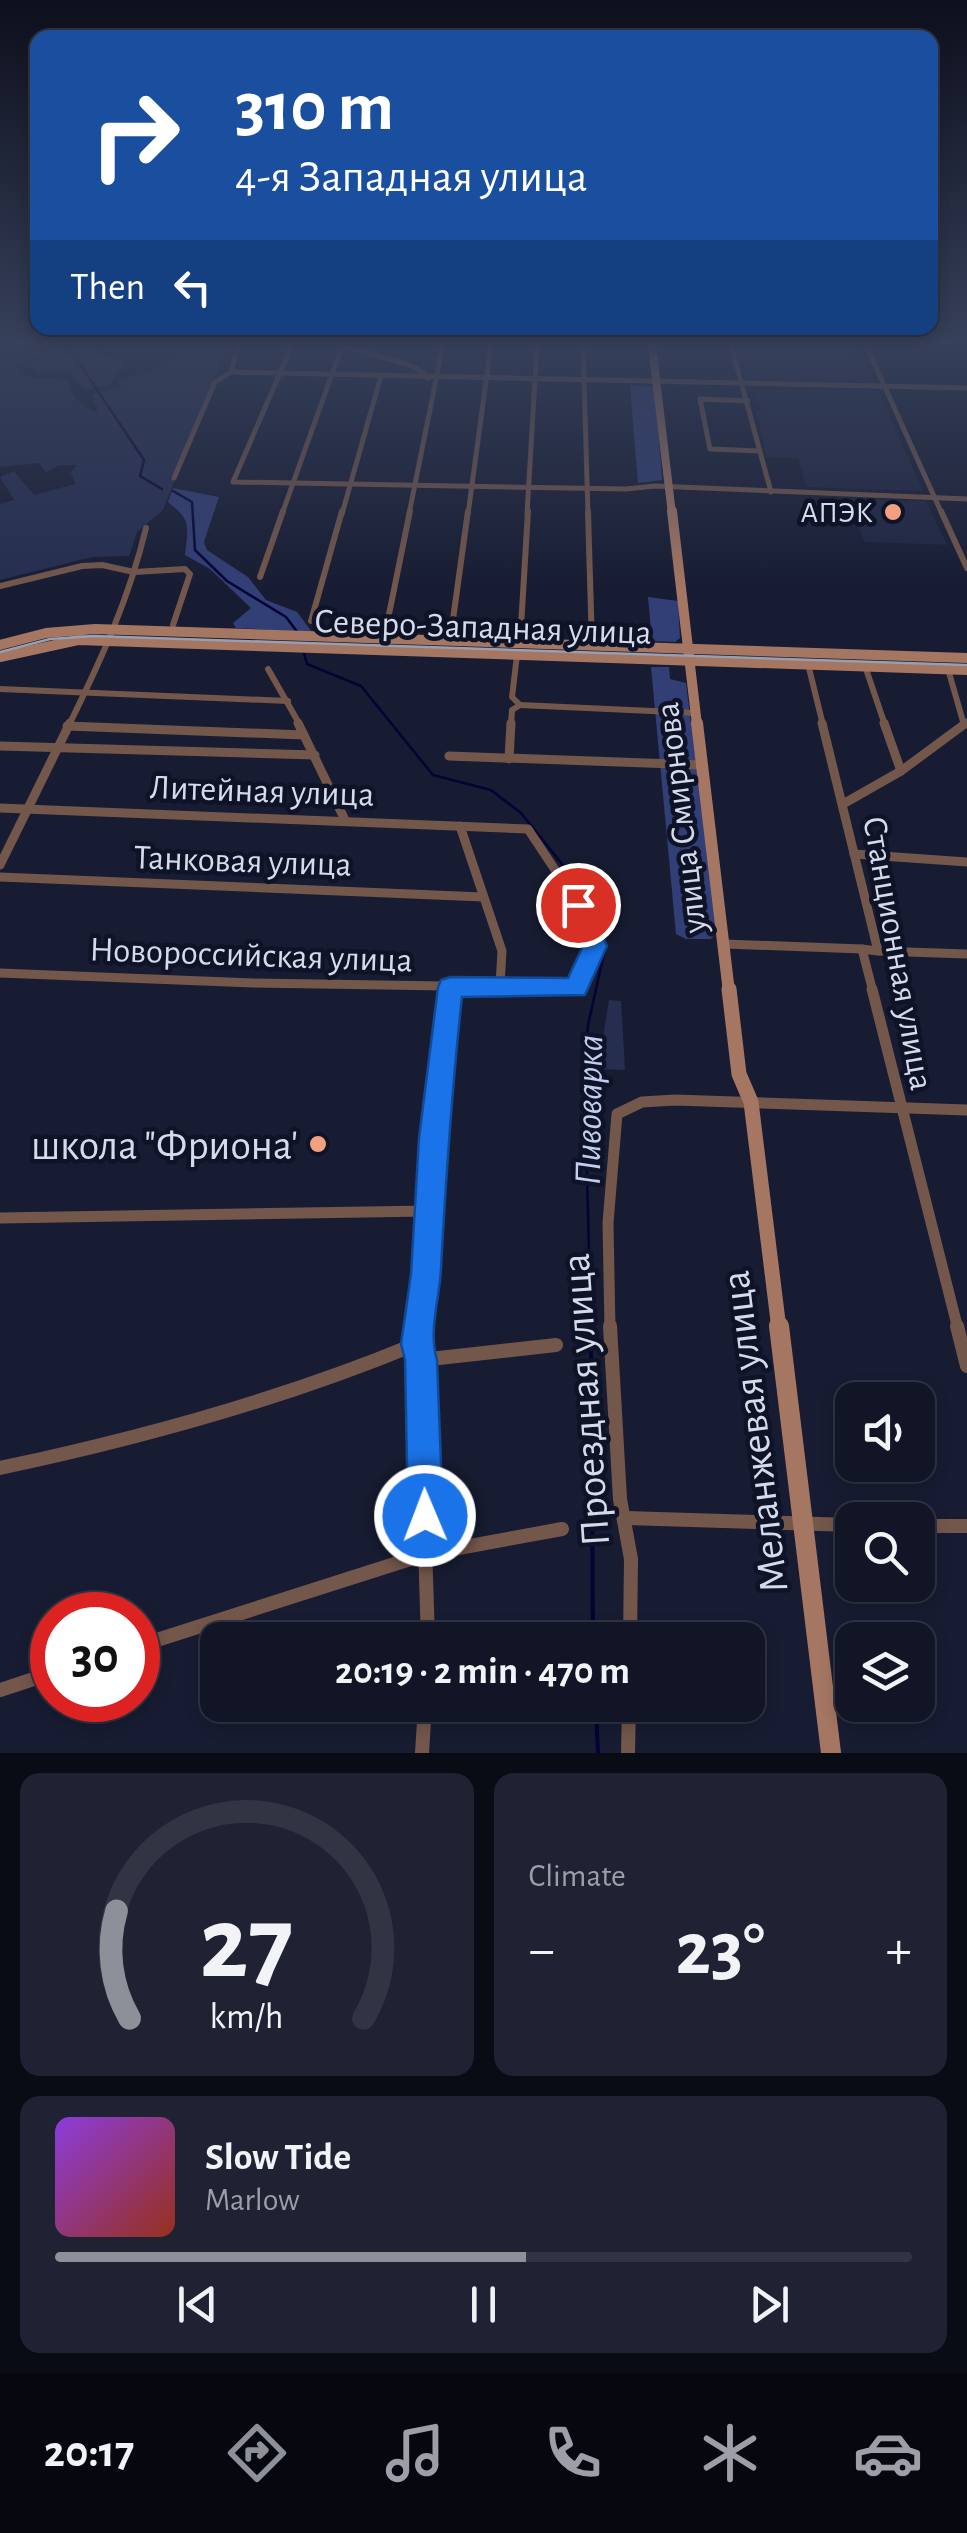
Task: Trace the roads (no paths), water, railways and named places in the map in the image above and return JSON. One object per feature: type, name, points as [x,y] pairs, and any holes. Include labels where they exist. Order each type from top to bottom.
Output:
[{"type":"main road","name":"улица Смирнова","points":[[663,427],[739,1074],[751,1102]]},
{"type":"main road","name":"Северо-Западная улица","points":[[0,645],[61,631],[112,636],[690,655],[967,658]]},
{"type":"main road","name":"Северо-Западная улица","points":[[0,657],[64,641],[112,636]]},
{"type":"main road","name":"Северо-Западная улица","points":[[314,642],[450,641],[519,649],[592,646],[808,664],[967,670]]},
{"type":"main road","name":"Меланжевая улица","points":[[751,1102],[831,1753]]},
{"type":"street","points":[[174,478],[196,427]]},
{"type":"street","points":[[256,427],[232,482],[669,488],[967,498]]},
{"type":"street","points":[[260,577],[312,427]]},
{"type":"street","points":[[311,622],[367,427]]},
{"type":"street","points":[[386,624],[426,427]]},
{"type":"street","points":[[450,641],[479,427]]},
{"type":"street","points":[[520,705],[512,697],[519,649],[533,427]]},
{"type":"street","points":[[586,427],[592,646]]},
{"type":"street","points":[[705,427],[710,449],[760,451]]},
{"type":"street","points":[[754,427],[771,492]]},
{"type":"street","points":[[903,427],[967,568]]},
{"type":"street","points":[[0,865],[112,636],[146,528]]},
{"type":"street","points":[[0,586],[82,566],[102,565],[134,572],[188,570],[173,625]]},
{"type":"street","name":"Станционная улица","points":[[808,664],[878,950],[862,949],[967,1366]]},
{"type":"street","points":[[865,666],[900,771]]},
{"type":"street","points":[[268,669],[288,701],[345,820]]},
{"type":"street","points":[[842,804],[900,771],[966,724],[948,670]]},
{"type":"street","points":[[0,689],[288,701]]},
{"type":"street","points":[[509,760],[512,710],[520,705],[696,713]]},
{"type":"street","points":[[66,726],[304,735]]},
{"type":"street","points":[[0,746],[315,755]]},
{"type":"street","points":[[449,756],[702,765]]},
{"type":"street","name":"Литейная улица","points":[[0,808],[522,829]]},
{"type":"street","points":[[460,826],[502,950],[500,985]]},
{"type":"street","name":"Новороссийская улица","points":[[0,973],[576,988],[595,946],[571,894],[528,829],[522,829]]},
{"type":"street","points":[[854,854],[967,862]]},
{"type":"street","name":"Танковая улица","points":[[0,877],[483,897]]},
{"type":"street","points":[[726,944],[862,949]]},
{"type":"street","points":[[878,950],[967,954]]},
{"type":"street","points":[[428,1622],[421,1360],[416,1344],[426,1274],[432,1138],[450,987]]},
{"type":"street","name":"Проездная улица","points":[[630,1622],[631,1560],[620,1499],[611,1376],[608,1223],[614,1123],[622,1110],[642,1102],[751,1102]]},
{"type":"street","points":[[751,1102],[967,1110]]},
{"type":"street","points":[[0,1218],[429,1211]]},
{"type":"street","points":[[0,1468],[224,1410],[350,1372],[416,1344]]},
{"type":"street","points":[[421,1360],[556,1344]]},
{"type":"street","points":[[626,1518],[835,1524]]},
{"type":"street","points":[[935,1526],[967,1526]]},
{"type":"street","points":[[160,1639],[426,1554],[562,1528]]},
{"type":"street","points":[[0,1690],[30,1680]]},
{"type":"street","points":[[422,1753],[424,1722]]},
{"type":"street","points":[[628,1753],[629,1722]]},
{"type":"waterway","name":"Пивоварка","points":[[122,427],[144,460],[140,476],[162,489]]},
{"type":"waterway","name":"Пивоварка","points":[[173,491],[192,502],[195,550],[227,581],[286,617],[298,633]]},
{"type":"waterway","name":"Пивоварка","points":[[303,650],[307,664],[361,686],[433,775],[491,790],[521,813],[570,874],[605,949],[588,1025],[585,1098],[591,1329]]},
{"type":"waterway","name":"Пивоварка","points":[[591,1326],[593,1622]]},
{"type":"waterway","name":"Пивоварка","points":[[597,1722],[598,1753]]},
{"type":"tram line","points":[[0,652],[50,639],[94,636],[967,665]]},
{"type":"place","name":"АПЭК","points":[[893,512]]},
{"type":"place","name":"школа \"Фриона'","points":[[318,1144]]}]
